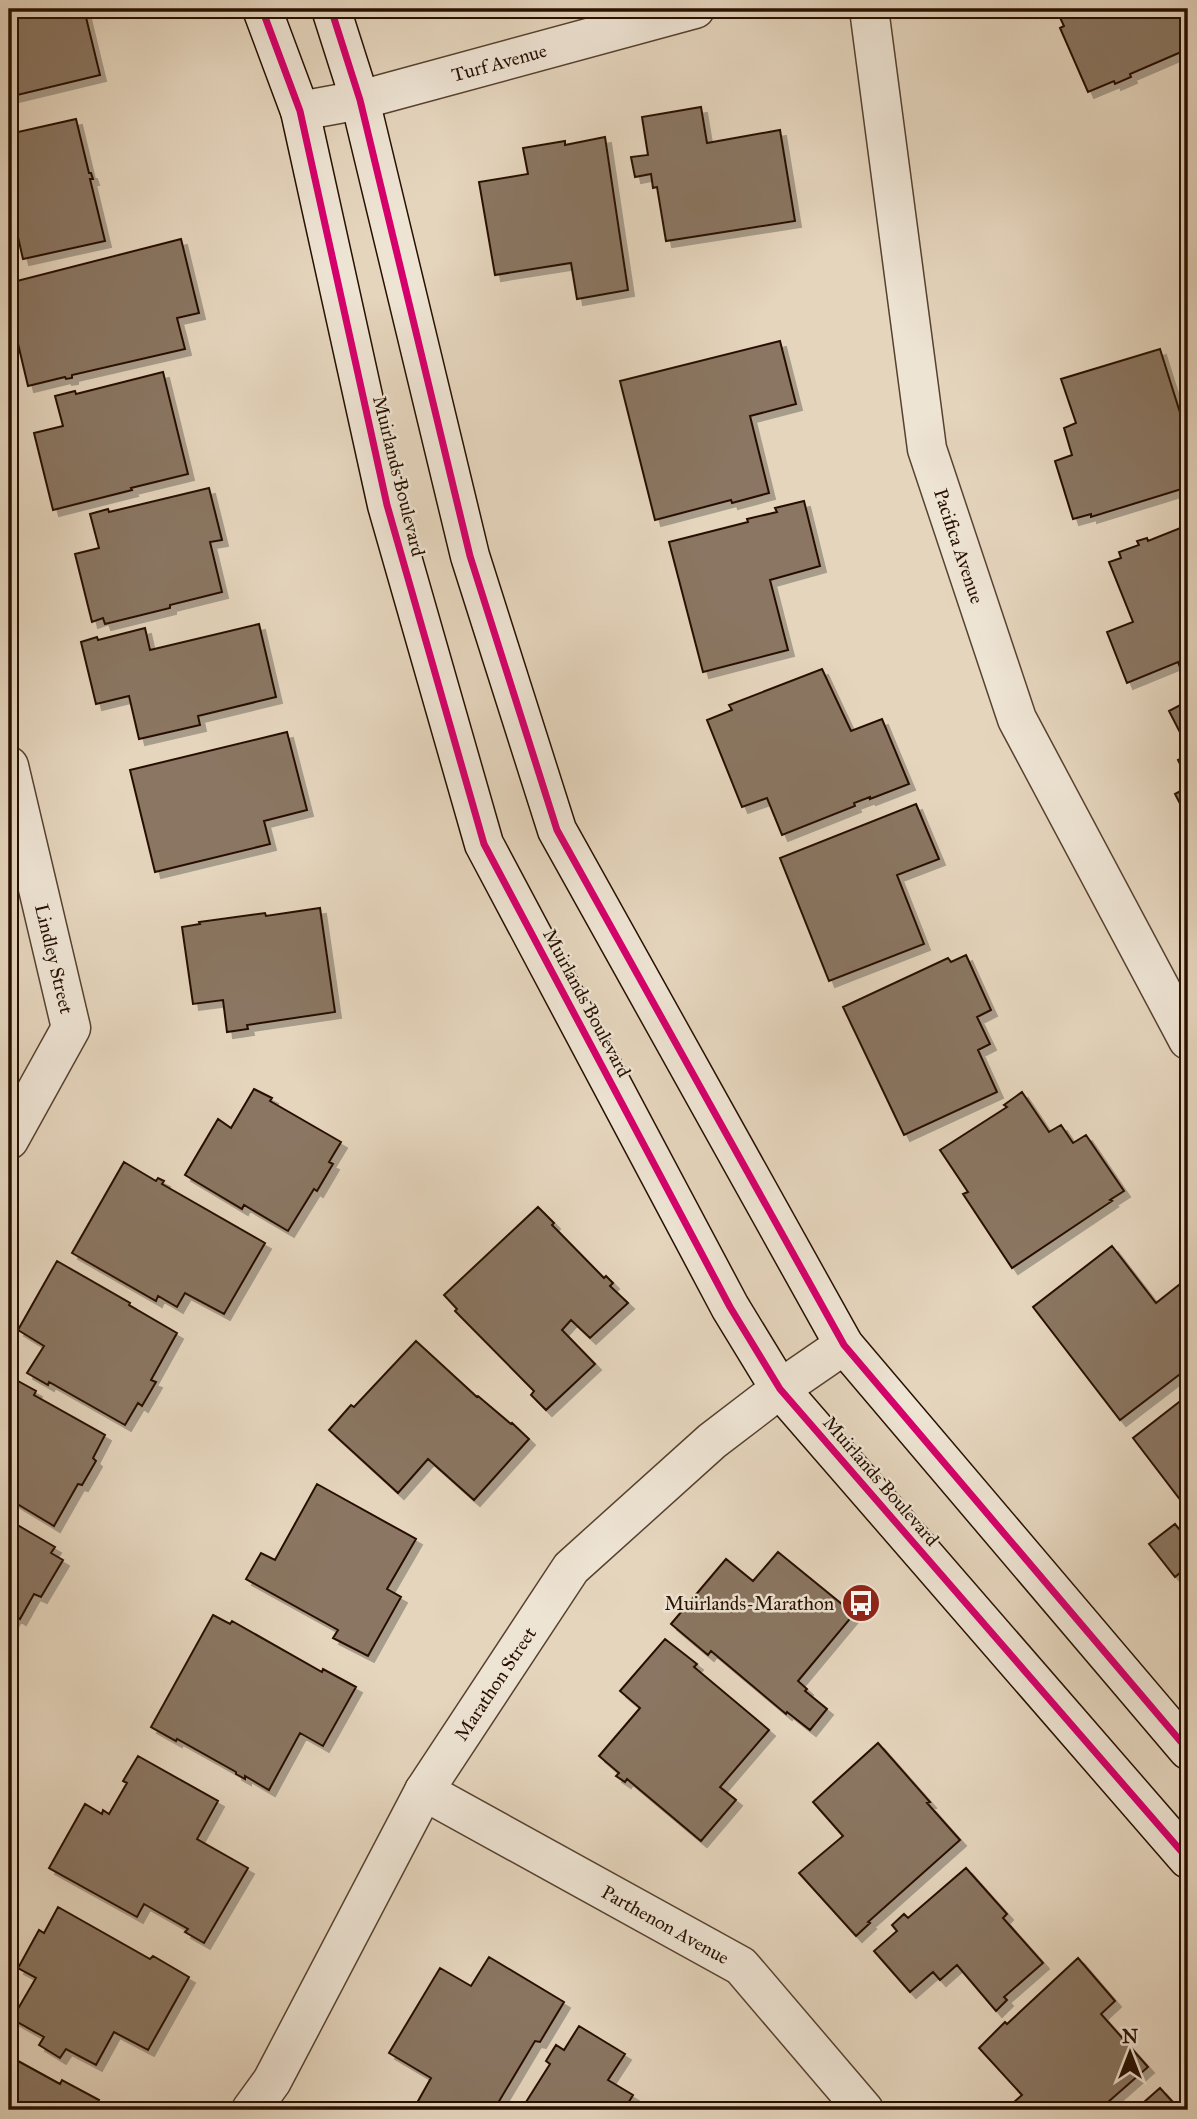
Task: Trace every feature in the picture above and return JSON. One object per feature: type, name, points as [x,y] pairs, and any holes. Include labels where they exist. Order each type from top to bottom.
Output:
[{"type":"main road","name":"Muirlands Boulevard","points":[[262,9],[300,111],[387,505],[484,844],[730,1307],[780,1389],[1188,1859]]},
{"type":"main road","points":[[331,9],[360,100],[470,556],[557,830],[844,1345],[1188,1750]]},
{"type":"main road","name":"Turf Avenue","points":[[300,111],[360,100],[695,9]]},
{"type":"main road","name":"Pacifica Avenue","points":[[869,9],[927,449],[1017,719],[1188,1040]]},
{"type":"main road","name":"Lindley Street","points":[[9,766],[71,1028],[9,1140]]},
{"type":"main road","name":"Marathon Street","points":[[251,2110],[272,2081],[424,1791],[571,1568],[712,1441],[844,1345]]},
{"type":"main road","name":"Parthenon Avenue","points":[[424,1791],[741,1966],[864,2110]]},
{"type":"building","points":[[9,9],[84,9],[100,75],[9,97]]},
{"type":"building","points":[[1056,9],[1188,9],[1188,49],[1130,74],[1131,77],[1115,84],[1114,81],[1088,92],[1060,28],[1064,26]]},
{"type":"building","points":[[701,107],[707,143],[780,130],[795,221],[666,241],[657,187],[653,188],[651,174],[635,177],[631,157],[648,155],[642,117]]},
{"type":"building","points":[[76,119],[89,173],[93,179],[90,179],[105,241],[23,259],[14,220],[9,221],[9,134]]},
{"type":"building","points":[[605,137],[628,290],[577,299],[571,263],[495,275],[479,182],[528,174],[523,148],[565,141],[565,145]]},
{"type":"building","points":[[181,239],[199,313],[177,318],[185,349],[72,375],[72,378],[65,377],[28,386],[9,306],[9,283]]},
{"type":"building","points":[[780,341],[796,404],[750,416],[769,493],[655,520],[620,381]]},
{"type":"building","points":[[1160,349],[1188,438],[1188,487],[1091,517],[1091,514],[1073,519],[1055,461],[1072,455],[1064,428],[1076,423],[1061,379]]},
{"type":"building","points":[[163,372],[188,474],[53,510],[34,433],[63,426],[55,396],[75,391],[76,394]]},
{"type":"building","points":[[209,488],[222,540],[210,542],[222,592],[105,624],[103,618],[92,622],[75,554],[99,548],[90,514],[108,509],[109,512]]},
{"type":"building","points":[[804,501],[820,566],[770,580],[788,650],[703,672],[669,542],[748,522],[747,519],[777,512],[775,508]]},
{"type":"building","points":[[1188,525],[1188,667],[1181,670],[1178,662],[1127,683],[1107,632],[1133,622],[1109,562],[1121,558],[1119,552],[1139,545],[1137,541],[1147,538],[1148,541]]},
{"type":"building","points":[[259,624],[276,697],[198,716],[200,725],[139,739],[129,696],[96,704],[81,642],[145,628],[150,650]]},
{"type":"building","points":[[822,669],[851,731],[882,719],[909,784],[854,803],[855,806],[782,835],[767,798],[742,807],[707,720],[732,710],[729,705]]},
{"type":"building","points":[[1188,701],[1188,748],[1169,711]]},
{"type":"building","points":[[287,732],[307,810],[264,821],[270,844],[155,872],[130,770]]},
{"type":"building","points":[[1188,755],[1188,780],[1178,760]]},
{"type":"building","points":[[1188,787],[1188,819],[1175,794]]},
{"type":"building","points":[[916,804],[939,859],[897,875],[924,944],[829,981],[780,858]]},
{"type":"building","points":[[320,908],[335,1012],[247,1025],[248,1029],[227,1032],[223,1000],[193,1004],[182,927],[200,924],[199,922]]},
{"type":"building","points":[[966,955],[991,1010],[977,1017],[990,1044],[978,1050],[997,1092],[904,1135],[843,1007],[948,958],[951,962]]},
{"type":"building","points":[[254,1089],[341,1142],[329,1162],[333,1164],[317,1191],[314,1189],[288,1231],[244,1205],[242,1209],[185,1175],[218,1119],[231,1128]]},
{"type":"building","points":[[1022,1092],[1049,1132],[1061,1125],[1073,1143],[1086,1135],[1124,1191],[1012,1268],[963,1194],[968,1192],[940,1150],[1007,1107],[1004,1105]]},
{"type":"building","points":[[124,1162],[156,1181],[158,1178],[164,1181],[162,1184],[265,1243],[224,1314],[185,1293],[177,1307],[158,1296],[156,1301],[72,1253]]},
{"type":"building","points":[[538,1207],[604,1278],[606,1276],[613,1283],[610,1286],[628,1303],[590,1338],[571,1320],[562,1330],[595,1364],[546,1410],[531,1395],[534,1391],[455,1311],[457,1309],[444,1295]]},
{"type":"building","points":[[1112,1246],[1156,1303],[1184,1281],[1188,1286],[1188,1368],[1120,1420],[1033,1307]]},
{"type":"building","points":[[57,1261],[177,1333],[151,1380],[156,1382],[142,1406],[138,1403],[125,1425],[49,1382],[48,1385],[27,1373],[44,1346],[18,1330]]},
{"type":"building","points":[[416,1341],[477,1397],[529,1439],[474,1500],[428,1459],[398,1493],[329,1430]]},
{"type":"building","points":[[18,1381],[36,1391],[34,1395],[105,1435],[93,1458],[96,1461],[82,1485],[78,1484],[54,1526],[9,1499],[9,1397]]},
{"type":"building","points":[[1188,1395],[1188,1510],[1133,1438]]},
{"type":"building","points":[[317,1484],[416,1539],[387,1589],[401,1597],[368,1656],[333,1638],[338,1630],[246,1579],[261,1553],[275,1560]]},
{"type":"building","points":[[9,1520],[55,1547],[51,1553],[63,1560],[41,1597],[34,1594],[20,1619],[15,1616],[9,1627]]},
{"type":"building","points":[[1175,1524],[1188,1540],[1188,1566],[1175,1577],[1149,1544]]},
{"type":"building","points":[[778,1552],[854,1614],[798,1681],[807,1689],[805,1691],[827,1709],[810,1730],[787,1712],[786,1714],[711,1651],[708,1655],[671,1624],[726,1559],[753,1581]]},
{"type":"building","points":[[213,1615],[230,1624],[232,1621],[322,1672],[323,1669],[356,1687],[323,1746],[300,1733],[269,1790],[151,1727]]},
{"type":"building","points":[[665,1639],[697,1664],[694,1667],[769,1730],[720,1787],[736,1800],[701,1841],[627,1779],[625,1782],[616,1776],[619,1773],[599,1756],[640,1708],[620,1691]]},
{"type":"building","points":[[878,1743],[960,1840],[868,1922],[870,1923],[856,1936],[799,1873],[843,1836],[813,1802]]},
{"type":"building","points":[[138,1756],[218,1801],[197,1839],[248,1868],[204,1943],[185,1932],[188,1929],[144,1904],[137,1917],[49,1868],[85,1804],[102,1814],[103,1810],[109,1814],[127,1783],[123,1781]]},
{"type":"building","points":[[966,1868],[1007,1914],[1003,1918],[1043,1963],[1004,1997],[1007,2000],[996,2011],[957,1965],[940,1980],[933,1972],[910,1992],[874,1951],[897,1931],[892,1925],[904,1914],[908,1918]]},
{"type":"building","points":[[58,1907],[150,1959],[153,1956],[189,1977],[148,2050],[114,2032],[96,2065],[66,2049],[60,2058],[39,2045],[44,2037],[12,2019],[36,1978],[18,1968],[39,1930],[44,1933]]},
{"type":"building","points":[[489,1957],[564,2002],[540,2042],[535,2041],[496,2110],[413,2110],[431,2078],[389,2053],[440,1968],[471,1986]]},
{"type":"building","points":[[1078,1958],[1115,2001],[1101,2014],[1148,2067],[1099,2110],[1005,2110],[1022,2095],[979,2048]]},
{"type":"building","points":[[579,2026],[625,2054],[608,2080],[633,2095],[624,2110],[521,2110],[550,2064],[546,2061],[556,2045],[564,2050]]},
{"type":"building","points":[[9,2056],[60,2084],[62,2080],[99,2100],[93,2110],[9,2110]]},
{"type":"building","points":[[1160,2088],[1180,2110],[1135,2110]]},
{"type":"cycle path","points":[[262,9],[300,111],[387,505],[484,844],[730,1307],[780,1389],[1188,1859]]},
{"type":"cycle path","points":[[331,9],[360,100],[470,556],[557,830],[844,1345],[1188,1750]]},
{"type":"place","name":"Muirlands-Marathon","points":[[861,1603]]}]
